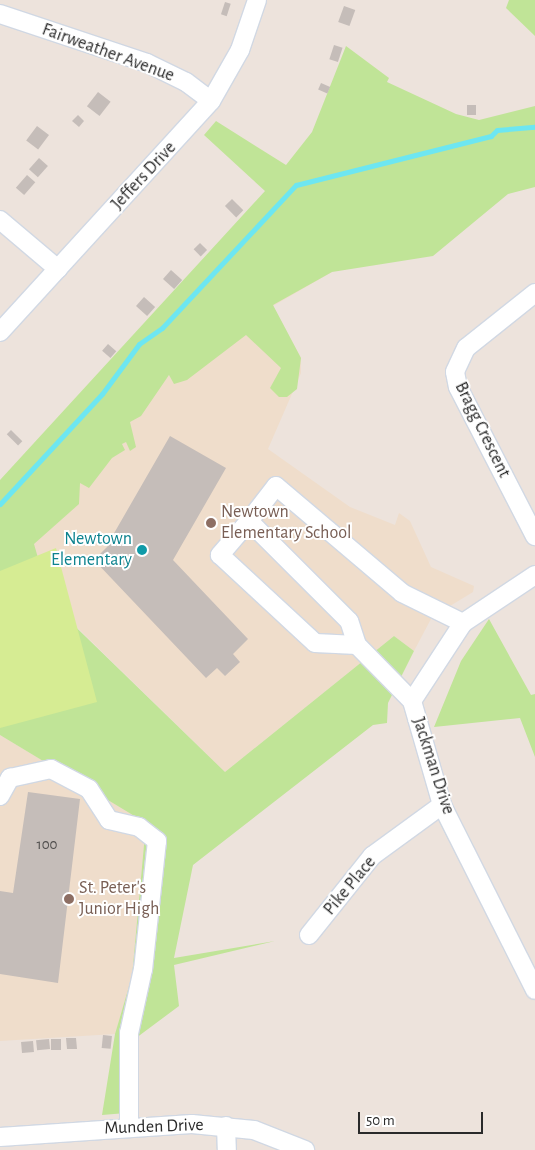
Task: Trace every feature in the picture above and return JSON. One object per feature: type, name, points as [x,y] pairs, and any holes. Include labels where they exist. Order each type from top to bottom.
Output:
[{"type":"street","name":"Jeffers Drive","points":[[0,332],[211,101],[240,50],[256,0]]},
{"type":"street","name":"Fairweather Avenue","points":[[0,14],[147,63],[186,82],[211,101]]},
{"type":"street","points":[[0,220],[58,269]]},
{"type":"street","name":"Bragg Crescent","points":[[535,292],[466,348],[455,372],[458,387],[535,536]]},
{"type":"street","points":[[357,645],[315,643],[220,555],[276,486],[402,592],[463,623]]},
{"type":"street","points":[[249,521],[349,621],[357,645],[412,701]]},
{"type":"street","name":"Jackman Drive","points":[[535,575],[463,623],[412,701],[442,804],[535,990]]},
{"type":"street","points":[[0,796],[10,778],[51,769],[89,789],[108,820],[139,827],[157,841],[143,970],[129,1032],[129,1127]]},
{"type":"street","name":"Pike Place","points":[[309,935],[372,856],[442,804]]},
{"type":"street","points":[[226,1126],[226,1150]]},
{"type":"street","name":"Munden Drive","points":[[0,1137],[129,1127],[226,1126],[270,1134],[305,1150]]},
{"type":"shaded area","name":"Newtown Elementary School","points":[[332,272],[273,306],[301,358],[301,373],[268,449],[350,507],[395,525],[399,513],[410,521],[431,567],[474,586],[473,592],[432,617],[414,651],[394,636],[225,772],[2,554],[258,280]]},
{"type":"shaded area","name":"St. Peter's Junior High","points":[[0,735],[146,823],[132,976],[115,1034],[0,1041]]},
{"type":"green space","points":[[509,0],[535,0],[535,36],[506,8]]},
{"type":"green space","points":[[346,46],[389,78],[387,82],[456,114],[479,120],[535,106],[535,187],[508,194],[433,256],[332,272],[273,305],[301,358],[297,389],[287,397],[279,397],[270,388],[281,368],[246,335],[187,380],[174,384],[169,375],[141,416],[130,422],[136,447],[130,451],[126,442],[122,444],[125,450],[112,458],[89,488],[80,483],[79,504],[34,544],[51,603],[225,772],[394,636],[414,651],[388,703],[387,723],[373,725],[193,865],[174,958],[275,941],[174,965],[179,1006],[132,1041],[138,1112],[102,1115],[115,1034],[132,976],[146,823],[0,735],[0,480],[265,191],[204,135],[216,121],[286,165],[312,132]]},
{"type":"green space","points":[[56,548],[97,702],[0,728],[0,571]]},
{"type":"green space","points":[[489,619],[531,695],[535,694],[535,757],[520,718],[434,727],[461,661]]},
{"type":"building","points":[[225,2],[231,4],[227,16],[221,14]]},
{"type":"building","points":[[344,6],[355,10],[349,26],[338,22]]},
{"type":"building","points":[[334,45],[343,48],[338,62],[329,59]]},
{"type":"building","points":[[321,83],[330,87],[327,93],[318,89]]},
{"type":"building","points":[[98,92],[111,102],[100,116],[87,106]]},
{"type":"building","points":[[467,105],[476,105],[476,115],[467,115]]},
{"type":"building","points":[[78,115],[84,121],[79,127],[72,121]]},
{"type":"building","points":[[37,126],[49,135],[38,149],[26,140]]},
{"type":"building","points":[[39,158],[48,166],[38,177],[29,169]]},
{"type":"building","points":[[27,175],[35,182],[24,195],[16,188]]},
{"type":"building","points":[[232,199],[243,210],[236,217],[225,206]]},
{"type":"building","points":[[200,243],[207,250],[201,256],[194,249]]},
{"type":"building","points":[[171,270],[182,280],[174,289],[163,279]]},
{"type":"building","points":[[144,297],[155,307],[147,316],[136,306]]},
{"type":"building","points":[[108,344],[116,351],[110,358],[102,351]]},
{"type":"building","points":[[11,430],[22,441],[18,446],[7,434]]},
{"type":"building","name":"Newtown Elementary","points":[[170,436],[226,468],[173,560],[248,639],[233,654],[240,662],[225,676],[217,668],[206,678],[94,560],[115,539],[113,535]]},
{"type":"building","name":"St. Peter's Junior High","points":[[28,792],[80,799],[58,983],[0,974],[0,891],[13,893]]},
{"type":"building","points":[[103,1035],[112,1036],[111,1049],[102,1048]]},
{"type":"building","points":[[66,1038],[76,1038],[77,1049],[67,1049]]},
{"type":"building","points":[[49,1039],[50,1049],[37,1050],[36,1040]]},
{"type":"building","points":[[51,1039],[61,1039],[61,1050],[51,1050]]},
{"type":"building","points":[[33,1041],[34,1052],[22,1053],[21,1042]]},
{"type":"waterway","points":[[0,504],[102,394],[139,344],[162,328],[296,185],[491,136],[497,130],[535,127]]},
{"type":"place","name":"Newtown Elementary School","points":[[211,523]]},
{"type":"place","name":"Newtown Elementary","points":[[142,550]]},
{"type":"place","name":"St. Peter's Junior High","points":[[69,899]]}]
